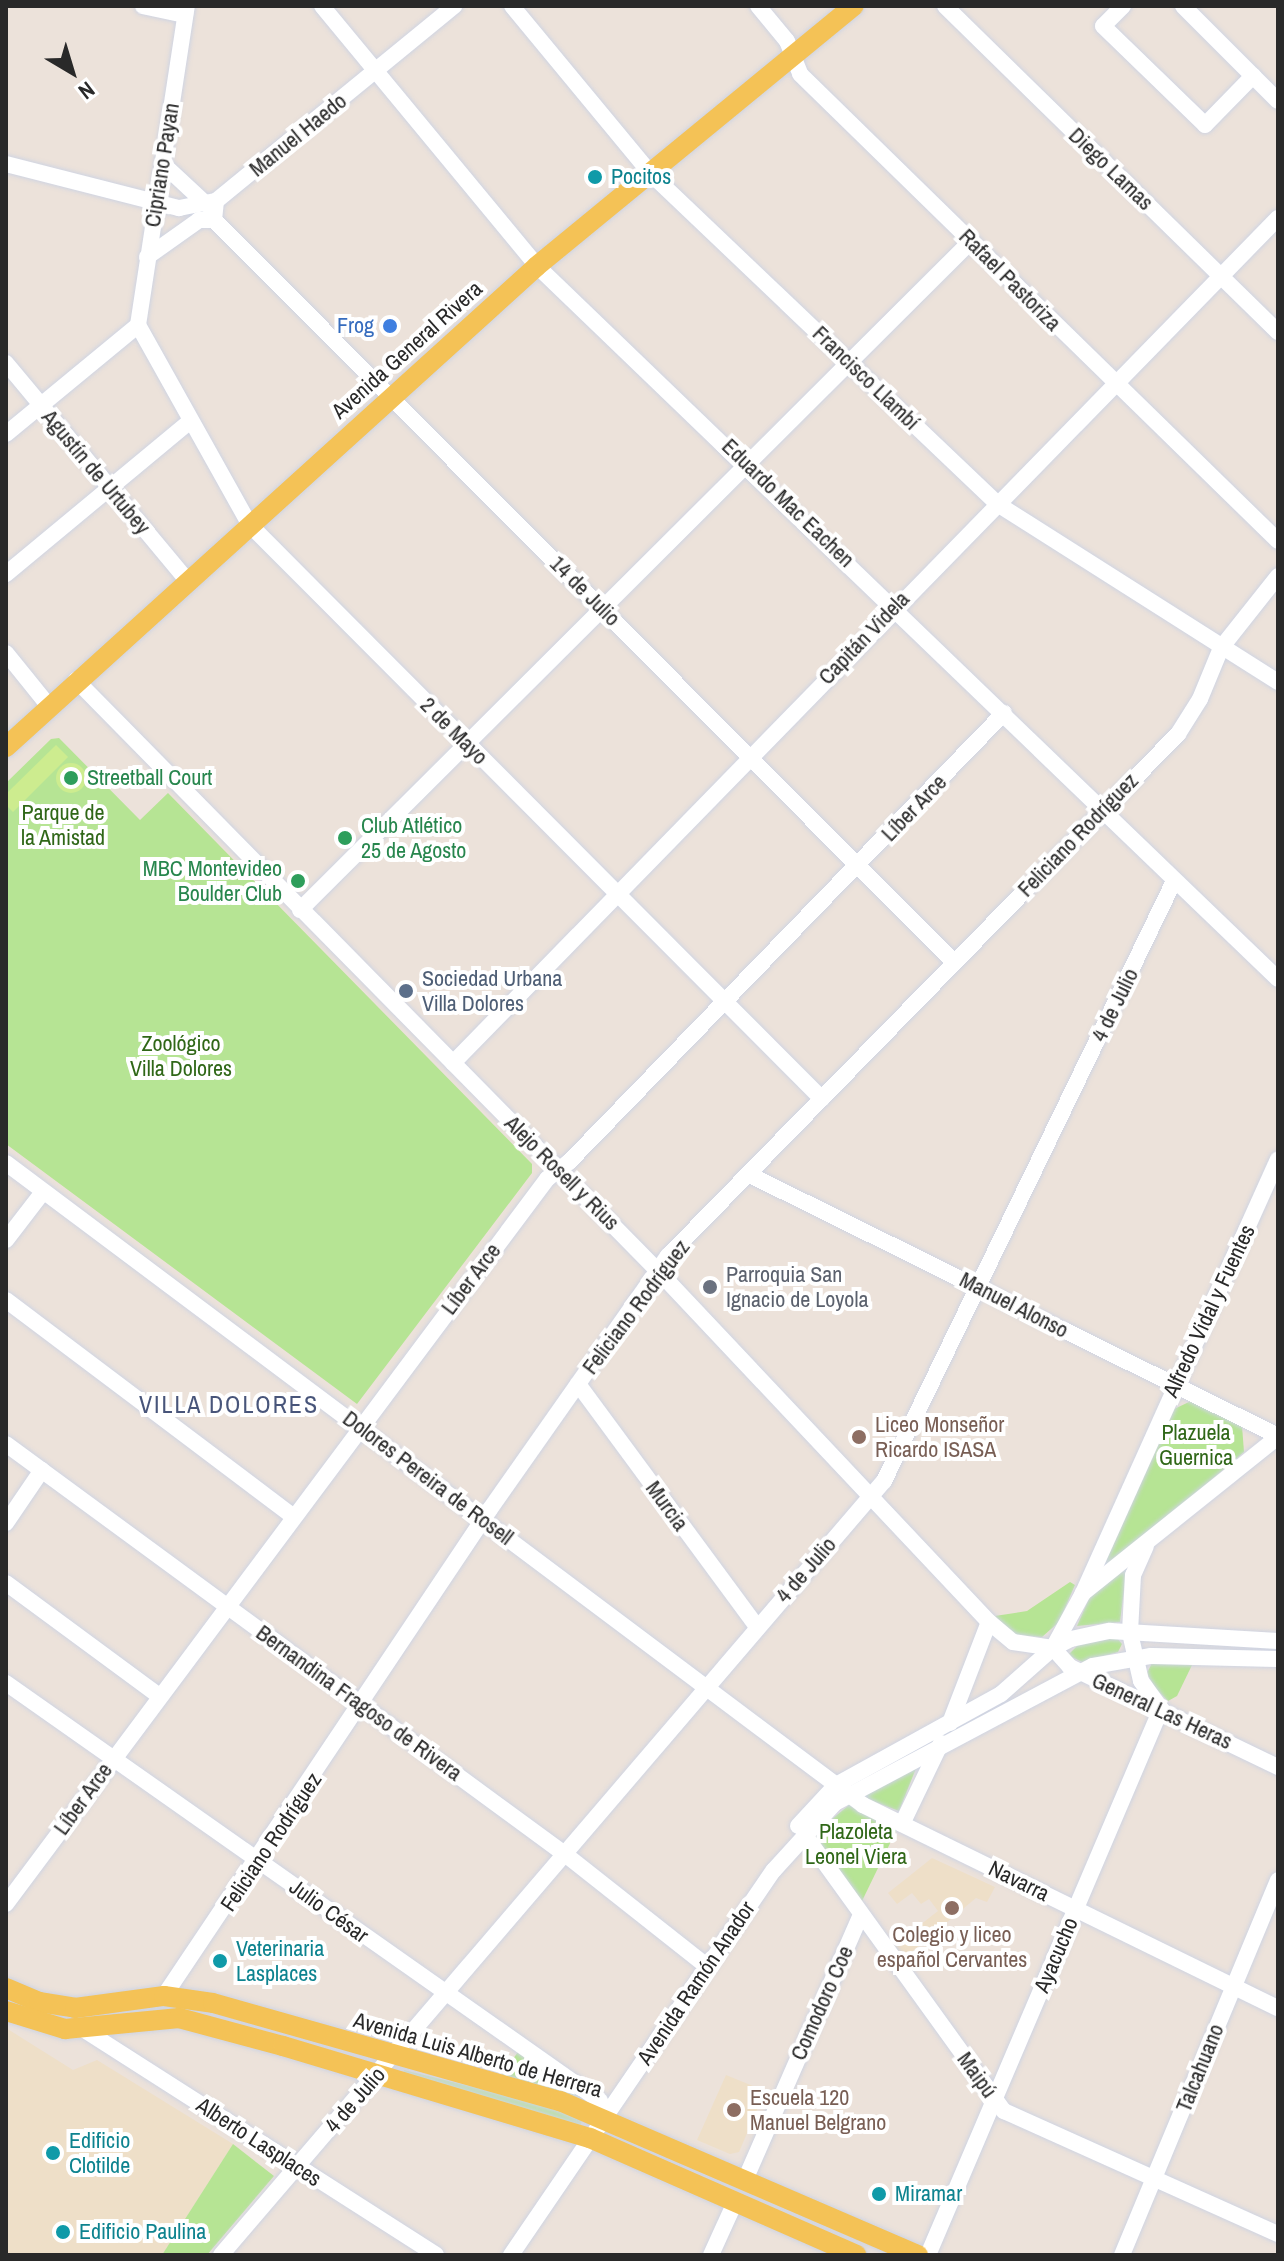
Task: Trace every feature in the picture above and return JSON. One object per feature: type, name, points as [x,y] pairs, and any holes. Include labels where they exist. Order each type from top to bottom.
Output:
[{"type":"main road","name":"Avenida General Rivera","points":[[6,747],[48,705],[537,266],[854,6]]},
{"type":"main road","name":"Avenida Luis Alberto de Herrera","points":[[6,1988],[39,2002],[75,2008],[164,1996],[239,2010],[605,2117],[918,2255]]},
{"type":"main road","points":[[6,2011],[29,2021],[83,2029],[154,2019],[188,2020],[590,2138],[856,2255]]},
{"type":"street","points":[[143,6],[186,11]]},
{"type":"street","name":"Eduardo Mac Eachen","points":[[322,6],[537,266],[748,464],[1278,979]]},
{"type":"street","name":"Manuel Haedo","points":[[147,257],[199,220],[454,6]]},
{"type":"street","name":"Francisco Llambí","points":[[512,6],[650,173],[999,505],[1278,682]]},
{"type":"street","name":"Rafael Pastoriza","points":[[758,6],[793,54],[800,74],[1278,541]]},
{"type":"street","name":"Diego Lamas","points":[[945,6],[1278,332]]},
{"type":"street","points":[[1123,6],[1103,26],[1205,125],[1253,76]]},
{"type":"street","points":[[1194,10],[1278,101]]},
{"type":"street","name":"Cipriano Payan","points":[[138,325],[186,11]]},
{"type":"street","points":[[6,164],[155,204],[212,208]]},
{"type":"street","name":"14 de Julio","points":[[163,164],[212,208],[390,397],[954,962]]},
{"type":"street","name":"Capitán Videla","points":[[453,1063],[615,891],[894,607],[999,505],[1278,218]]},
{"type":"street","points":[[300,910],[971,241]]},
{"type":"street","points":[[6,434],[138,325]]},
{"type":"street","name":"2 de Mayo","points":[[138,325],[250,525],[822,1099]]},
{"type":"street","name":"Agustín de Urtubey","points":[[6,363],[187,580]]},
{"type":"street","points":[[6,574],[190,421]]},
{"type":"street","name":"Feliciano Rodríguez","points":[[164,1996],[363,1706],[484,1519],[660,1273],[668,1256],[1184,725],[1221,648],[1278,576]]},
{"type":"street","points":[[6,653],[48,705]]},
{"type":"street","name":"Alejo Rosell y Rius","points":[[76,680],[660,1273],[989,1622],[1026,1647],[1053,1648]]},
{"type":"street","name":"Líber Arce","points":[[6,1904],[359,1427],[559,1170],[857,868],[1004,713]]},
{"type":"street","name":"4 de Julio","points":[[221,2255],[884,1481],[1174,881]]},
{"type":"street","name":"Alfredo Vidal y Fuentes","points":[[1053,1648],[1083,1593],[1278,1160]]},
{"type":"street","name":"Dolores Pereira de Rosell","points":[[6,1163],[842,1789]]},
{"type":"street","name":"Manuel Alonso","points":[[750,1175],[1278,1436]]},
{"type":"street","points":[[6,1240],[43,1192]]},
{"type":"street","points":[[6,1300],[293,1516]]},
{"type":"street","name":"Murcia","points":[[578,1384],[757,1627]]},
{"type":"street","points":[[1083,1593],[1278,1436]]},
{"type":"street","name":"Bernandina Fragoso de Rivera","points":[[6,1444],[566,1855],[708,1967]]},
{"type":"street","points":[[6,1523],[42,1470]]},
{"type":"street","points":[[1149,1542],[1133,1575],[1130,1633],[1133,1657],[1141,1681],[1161,1709]]},
{"type":"street","points":[[6,1583],[159,1696]]},
{"type":"street","points":[[950,1723],[989,1622]]},
{"type":"street","name":"Avenida Ramón Anador","points":[[511,2255],[774,1870],[805,1816],[842,1789],[1001,1694],[1053,1648],[1097,1631],[1278,1641]]},
{"type":"street","name":"General Las Heras","points":[[1053,1648],[1079,1671],[1278,1767]]},
{"type":"street","name":"Avenida Ramón Anador","points":[[774,1870],[842,1789],[941,1743],[1079,1671],[1133,1657],[1278,1659]]},
{"type":"street","name":"Julio César","points":[[6,1683],[259,1859],[444,1995],[600,2101],[605,2117]]},
{"type":"street","name":"Ayacucho","points":[[928,2255],[1161,1709]]},
{"type":"street","points":[[902,1824],[941,1743]]},
{"type":"street","name":"Navarra","points":[[842,1789],[902,1824],[1278,2008]]},
{"type":"street","name":"Maipú","points":[[804,1834],[1009,2116],[1278,2234]]},
{"type":"street","name":"Talcahuano","points":[[1122,2255],[1278,1880]]},
{"type":"street","name":"Comodoro Coe","points":[[745,2180],[861,1915]]},
{"type":"street","name":"Alberto Lasplaces","points":[[83,2029],[436,2255]]},
{"type":"street","points":[[711,2255],[735,2202]]},
{"type":"shaded area","name":"Colegio y liceo español Cervantes","points":[[932,1858],[995,1887],[987,1902],[976,1898],[903,1959],[893,1946],[938,1911],[929,1899],[921,1904],[912,1893],[897,1904],[888,1893]]},
{"type":"shaded area","points":[[6,2028],[73,2070],[97,2060],[233,2144],[162,2255],[6,2255]]},
{"type":"shaded area","name":"Escuela 120 Manuel Belgrano","points":[[726,2075],[765,2091],[739,2152],[730,2154],[697,2140]]},
{"type":"green space","name":"Zoológico Villa Dolores","points":[[59,738],[140,820],[168,793],[532,1164],[532,1173],[357,1404],[6,1144],[6,783],[51,739]]},
{"type":"green space","points":[[56,745],[68,757],[13,812],[6,805],[6,794]]},
{"type":"green space","name":"Streetball Court","points":[[71,763],[77,764],[85,772],[85,784],[77,792],[71,793],[65,792],[57,784],[56,778],[57,772],[65,764]]},
{"type":"green space","name":"Plazuela Guernica","points":[[1191,1401],[1242,1426],[1244,1452],[1107,1569],[1100,1564],[1170,1411]]},
{"type":"green space","points":[[1127,1566],[1120,1622],[1077,1626],[1091,1594]]},
{"type":"green space","points":[[1070,1582],[1075,1585],[1059,1622],[1042,1637],[1015,1635],[995,1616],[1027,1611]]},
{"type":"green space","points":[[1117,1638],[1122,1644],[1118,1652],[1082,1662],[1068,1655],[1079,1644]]},
{"type":"green space","points":[[1152,1663],[1193,1663],[1177,1696],[1168,1701],[1155,1688],[1147,1673]]},
{"type":"green space","points":[[917,1766],[899,1811],[862,1797]]},
{"type":"green space","name":"Plazoleta Leonel Viera","points":[[849,1805],[897,1829],[862,1901],[815,1840],[815,1833]]},
{"type":"green space","points":[[518,2052],[580,2094],[590,2104],[499,2078]]},
{"type":"green space","points":[[404,2070],[584,2114],[580,2127],[403,2077]]},
{"type":"green space","points":[[233,2144],[274,2176],[207,2255],[162,2255]]},
{"type":"place","name":"Pocitos","points":[[595,177]]},
{"type":"place","name":"Frog","points":[[390,326]]},
{"type":"place","name":"Streetball Court","points":[[71,778]]},
{"type":"place","name":"Club Atlético 25 de Agosto","points":[[345,838]]},
{"type":"place","name":"MBC Montevideo Boulder Club","points":[[298,881]]},
{"type":"place","name":"Sociedad Urbana Villa Dolores","points":[[406,991]]},
{"type":"place","name":"Parroquia San Ignacio de Loyola","points":[[710,1287]]},
{"type":"place","name":"Liceo Monseñor Ricardo ISASA","points":[[859,1437]]},
{"type":"place","name":"Colegio y liceo español Cervantes","points":[[952,1908]]},
{"type":"place","name":"Veterinaria Lasplaces","points":[[220,1961]]},
{"type":"place","name":"Escuela 120 Manuel Belgrano","points":[[734,2110]]},
{"type":"place","name":"Edificio Clotilde","points":[[53,2153]]},
{"type":"place","name":"Miramar","points":[[879,2194]]},
{"type":"place","name":"Edificio Paulina","points":[[63,2232]]},
{"type":"district","name":"VILLA DOLORES","points":[[229,1405]]},
{"type":"park label","name":"Parque de la Amistad","points":[[63,824]]}]
